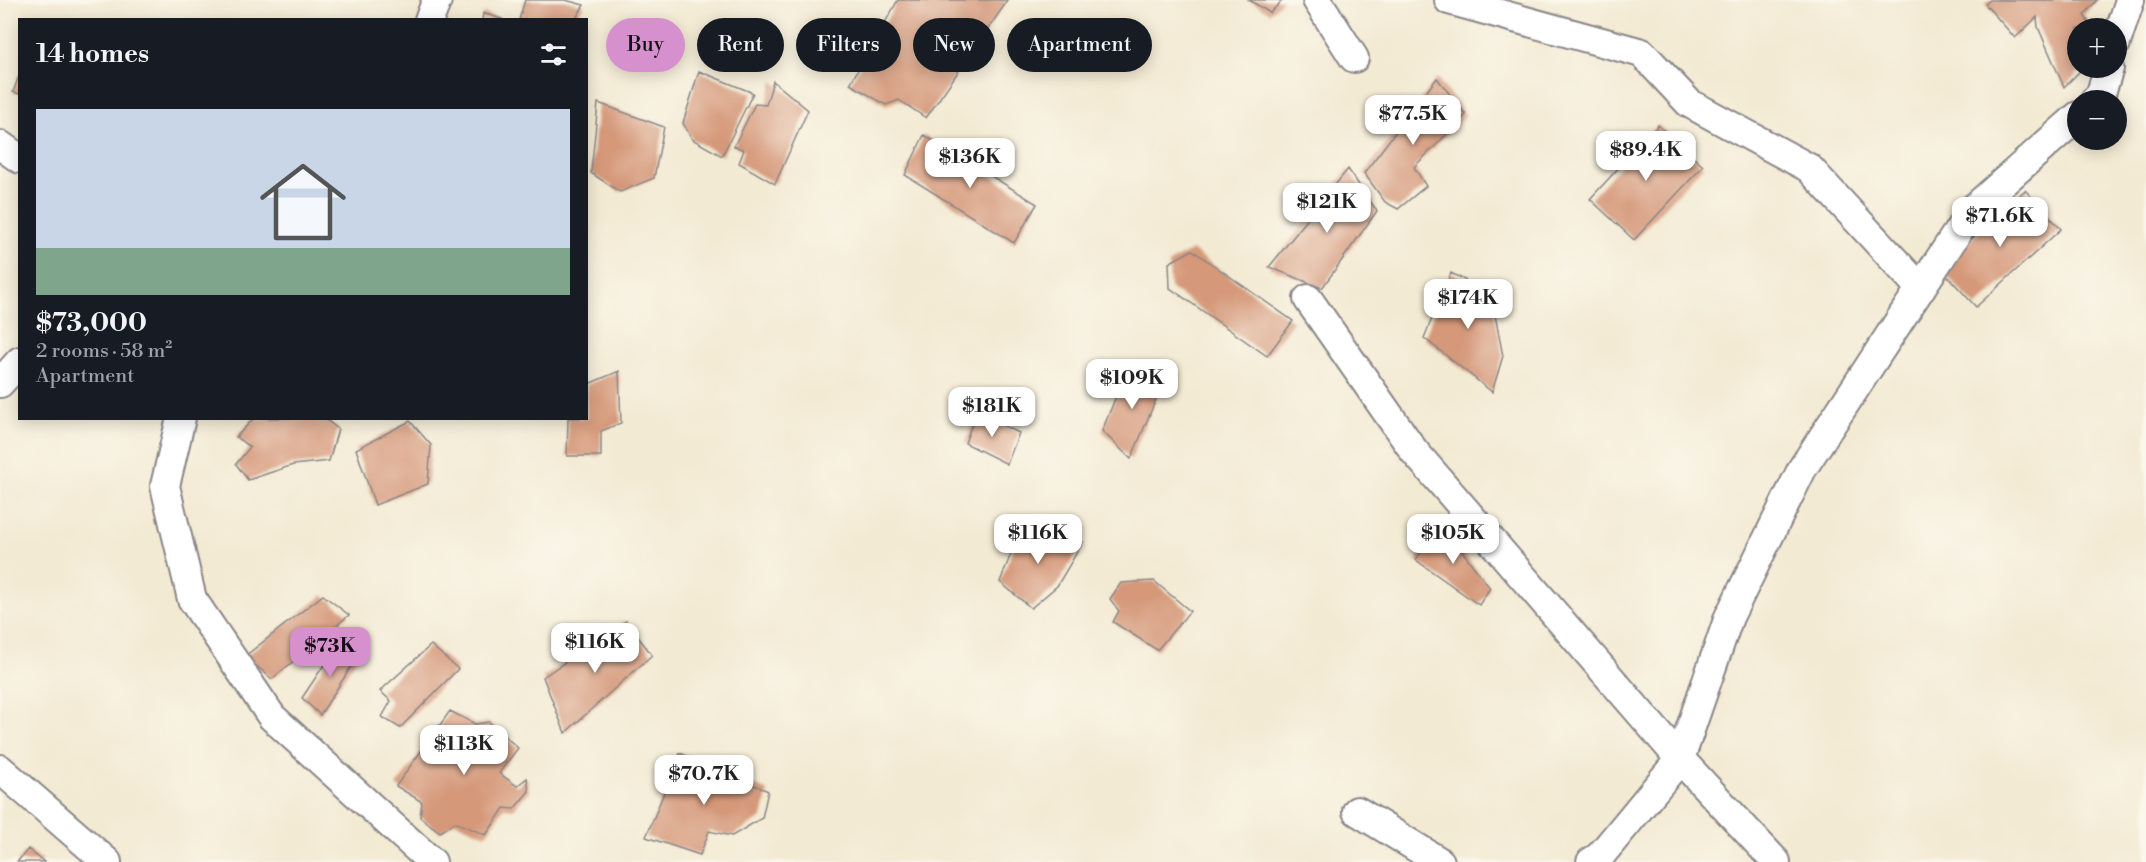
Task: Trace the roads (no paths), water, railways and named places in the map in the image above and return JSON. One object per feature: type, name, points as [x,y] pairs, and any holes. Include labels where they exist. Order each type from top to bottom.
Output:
[{"type":"street","points":[[430,18],[437,0]]},
{"type":"street","points":[[1317,0],[1354,58]]},
{"type":"street","points":[[1449,0],[1642,53],[1689,103],[1809,168],[1921,289]]},
{"type":"street","points":[[2124,18],[2130,0]]},
{"type":"street","points":[[1591,862],[1600,855],[1680,759],[1729,617],[1802,469],[1972,210],[2067,126]]},
{"type":"street","points":[[0,145],[18,158]]},
{"type":"street","points":[[1308,299],[1414,451],[1680,759],[1776,862]]},
{"type":"street","points":[[0,383],[18,363]]},
{"type":"street","points":[[181,420],[165,486],[192,599],[272,717],[432,862]]},
{"type":"street","points":[[0,770],[107,862]]},
{"type":"street","points":[[1357,811],[1440,862]]}]
